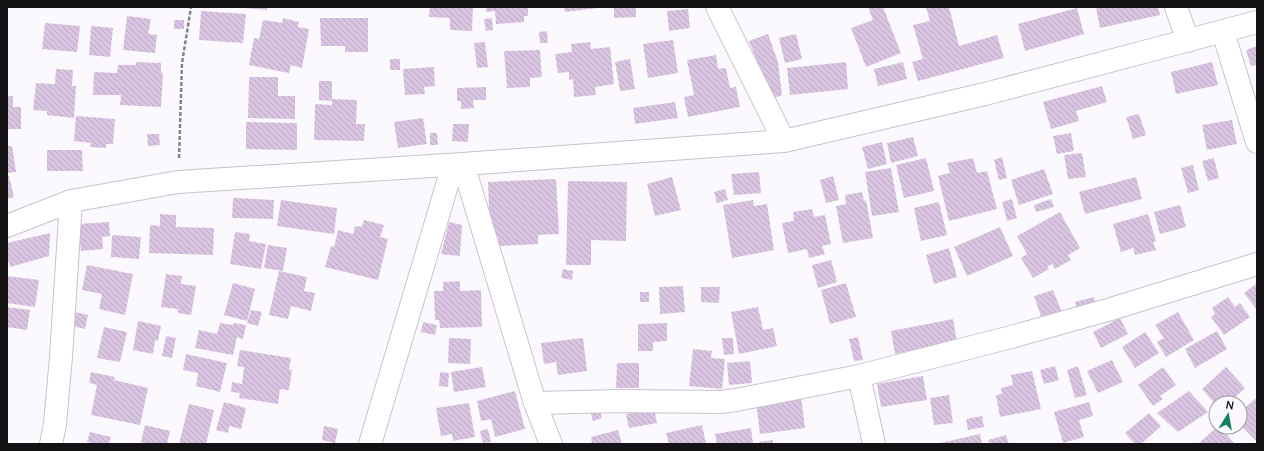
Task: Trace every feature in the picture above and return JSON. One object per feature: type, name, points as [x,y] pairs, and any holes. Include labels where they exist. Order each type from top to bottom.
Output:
[{"type":"street","points":[[717,7],[784,141]]},
{"type":"street","points":[[1176,7],[1188,41]]},
{"type":"street","points":[[7,226],[71,201],[178,182],[458,165],[784,141],[985,94],[1257,22]]},
{"type":"street","points":[[1223,32],[1257,142]]},
{"type":"street","points":[[458,165],[535,403],[551,444]]},
{"type":"street","points":[[370,444],[458,165]]},
{"type":"street","points":[[51,444],[55,424],[61,357],[71,201]]},
{"type":"street","points":[[535,403],[721,402],[736,400],[859,376],[1010,337],[1111,309],[1257,264]]},
{"type":"street","points":[[859,376],[874,444]]},
{"type":"path","points":[[178,182],[182,63],[191,7]]},
{"type":"building","points":[[267,7],[267,10],[244,8]]},
{"type":"building","points":[[430,7],[473,7],[472,31],[450,30],[450,18],[429,17]]},
{"type":"building","points":[[486,7],[528,7],[528,16],[524,16],[524,22],[496,24],[495,11],[486,12]]},
{"type":"building","points":[[564,7],[598,7],[598,8],[565,12]]},
{"type":"building","points":[[614,7],[636,7],[636,17],[614,18]]},
{"type":"building","points":[[868,7],[883,7],[901,53],[866,67],[851,28],[873,20]]},
{"type":"building","points":[[926,7],[949,7],[959,46],[997,35],[1004,58],[918,81],[912,62],[923,59],[913,25],[930,21]]},
{"type":"building","points":[[1096,7],[1158,7],[1160,15],[1100,28]]},
{"type":"building","points":[[1077,8],[1084,34],[1025,51],[1018,24]]},
{"type":"building","points":[[688,9],[690,28],[669,31],[667,11]]},
{"type":"building","points":[[201,11],[246,14],[243,43],[199,40]]},
{"type":"building","points":[[127,16],[151,19],[148,34],[157,35],[155,53],[123,50]]},
{"type":"building","points":[[283,18],[299,22],[298,27],[309,29],[302,68],[291,65],[289,73],[249,65],[254,38],[259,39],[263,20],[282,23]]},
{"type":"building","points":[[320,18],[368,18],[368,52],[345,52],[345,46],[321,46]]},
{"type":"building","points":[[492,18],[493,30],[486,31],[484,19]]},
{"type":"building","points":[[174,20],[184,20],[184,29],[174,29]]},
{"type":"building","points":[[45,23],[80,26],[77,52],[42,49]]},
{"type":"building","points":[[91,26],[113,28],[110,57],[89,55]]},
{"type":"building","points":[[547,31],[548,43],[540,43],[539,32]]},
{"type":"building","points":[[768,34],[778,62],[782,95],[772,99],[749,41]]},
{"type":"building","points":[[796,34],[802,59],[785,63],[779,38]]},
{"type":"building","points":[[673,40],[678,73],[648,78],[643,44]]},
{"type":"building","points":[[485,42],[488,67],[477,68],[474,43]]},
{"type":"building","points":[[590,42],[591,49],[610,47],[614,84],[595,87],[596,95],[574,97],[573,79],[569,80],[569,72],[558,73],[555,54],[572,52],[571,44]]},
{"type":"building","points":[[1257,46],[1257,65],[1251,66],[1246,50]]},
{"type":"building","points":[[540,50],[542,77],[530,78],[530,87],[507,88],[504,51]]},
{"type":"building","points":[[716,55],[718,69],[726,68],[730,88],[736,87],[740,107],[688,117],[684,97],[694,95],[687,60]]},
{"type":"building","points":[[390,59],[400,59],[400,70],[390,70]]},
{"type":"building","points":[[630,59],[635,89],[620,91],[615,62]]},
{"type":"building","points":[[136,62],[161,63],[161,72],[163,73],[161,107],[120,105],[121,95],[93,95],[94,72],[117,73],[118,65],[136,65]]},
{"type":"building","points":[[846,62],[848,89],[790,95],[787,68]]},
{"type":"building","points":[[903,62],[907,79],[878,86],[874,69]]},
{"type":"building","points":[[1212,62],[1218,85],[1176,94],[1171,72]]},
{"type":"building","points":[[434,67],[435,86],[424,87],[425,94],[405,95],[403,69]]},
{"type":"building","points":[[56,69],[73,70],[72,86],[76,86],[74,118],[47,115],[47,111],[33,110],[36,83],[55,84]]},
{"type":"building","points":[[249,77],[278,77],[278,96],[295,96],[295,119],[248,118]]},
{"type":"building","points":[[319,81],[332,81],[332,101],[319,100]]},
{"type":"building","points":[[1102,86],[1107,102],[1076,111],[1079,121],[1051,129],[1043,102]]},
{"type":"building","points":[[486,87],[486,100],[473,100],[474,108],[461,109],[461,101],[457,101],[457,88]]},
{"type":"building","points":[[7,96],[13,96],[13,107],[21,107],[21,129],[7,129]]},
{"type":"building","points":[[332,99],[357,100],[356,124],[365,124],[364,141],[314,140],[315,104],[332,105]]},
{"type":"building","points":[[675,102],[678,118],[635,124],[633,108]]},
{"type":"building","points":[[1139,114],[1146,135],[1133,139],[1126,117]]},
{"type":"building","points":[[76,116],[115,119],[113,144],[106,144],[106,148],[90,147],[91,143],[74,141]]},
{"type":"building","points":[[423,118],[427,144],[398,148],[394,122]]},
{"type":"building","points":[[1232,120],[1237,144],[1207,150],[1202,125]]},
{"type":"building","points":[[246,122],[297,123],[297,150],[246,149]]},
{"type":"building","points":[[453,124],[469,124],[468,142],[452,141]]},
{"type":"building","points":[[430,133],[437,133],[438,145],[430,145]]},
{"type":"building","points":[[1071,133],[1074,151],[1057,154],[1053,136]]},
{"type":"building","points":[[147,134],[159,134],[160,145],[148,146]]},
{"type":"building","points":[[913,137],[918,156],[891,163],[887,143]]},
{"type":"building","points":[[882,142],[887,164],[868,169],[862,147]]},
{"type":"building","points":[[7,146],[12,146],[16,172],[7,173]]},
{"type":"building","points":[[47,150],[82,150],[83,171],[47,171]]},
{"type":"building","points":[[1082,153],[1086,177],[1068,179],[1064,155]]},
{"type":"building","points":[[1002,157],[1007,178],[999,180],[994,160]]},
{"type":"building","points":[[926,158],[934,191],[904,198],[896,165]]},
{"type":"building","points":[[973,158],[977,173],[987,171],[997,209],[949,221],[938,176],[950,173],[947,163]]},
{"type":"building","points":[[1214,158],[1219,178],[1208,181],[1202,161]]},
{"type":"building","points":[[1193,165],[1199,190],[1188,193],[1181,168]]},
{"type":"building","points":[[891,168],[899,212],[872,216],[865,172]]},
{"type":"building","points":[[1044,169],[1053,194],[1019,205],[1011,180]]},
{"type":"building","points":[[759,172],[761,193],[734,195],[731,174]]},
{"type":"building","points":[[7,176],[9,176],[14,197],[7,199]]},
{"type":"building","points":[[833,176],[839,200],[826,203],[820,180]]},
{"type":"building","points":[[672,177],[681,210],[655,216],[647,184]]},
{"type":"building","points":[[1136,177],[1142,199],[1085,214],[1079,192]]},
{"type":"building","points":[[556,179],[559,234],[538,235],[538,244],[499,246],[498,236],[490,236],[488,182]]},
{"type":"building","points":[[568,181],[627,182],[626,241],[591,240],[591,265],[566,265]]},
{"type":"building","points":[[725,189],[728,200],[717,203],[714,192]]},
{"type":"building","points":[[862,192],[864,201],[866,200],[873,238],[843,243],[836,206],[846,204],[845,195]]},
{"type":"building","points":[[233,198],[274,200],[273,219],[232,218]]},
{"type":"building","points":[[1012,199],[1017,218],[1007,221],[1002,202]]},
{"type":"building","points":[[1051,199],[1054,207],[1036,212],[1034,205]]},
{"type":"building","points":[[281,200],[337,208],[334,234],[277,226]]},
{"type":"building","points":[[753,200],[754,206],[767,204],[774,250],[732,258],[723,205]]},
{"type":"building","points":[[939,202],[947,235],[921,241],[914,208]]},
{"type":"building","points":[[1180,205],[1186,227],[1160,234],[1154,212]]},
{"type":"building","points":[[812,209],[814,217],[825,215],[831,244],[822,246],[825,254],[809,258],[807,249],[788,253],[782,223],[794,221],[793,212]]},
{"type":"building","points":[[1060,212],[1080,248],[1068,255],[1071,260],[1055,269],[1052,264],[1047,267],[1049,269],[1033,278],[1021,258],[1027,254],[1017,236]]},
{"type":"building","points":[[160,214],[176,215],[176,227],[214,228],[213,255],[149,253],[150,225],[160,226]]},
{"type":"building","points":[[1148,214],[1156,241],[1153,242],[1156,250],[1135,255],[1133,248],[1121,252],[1113,224]]},
{"type":"building","points":[[364,220],[384,225],[380,237],[388,239],[378,280],[325,267],[331,246],[334,247],[338,230],[353,234],[355,226],[362,227]]},
{"type":"building","points":[[109,222],[110,236],[102,237],[103,249],[81,251],[78,224]]},
{"type":"building","points":[[449,222],[462,225],[460,256],[441,254]]},
{"type":"building","points":[[1000,227],[1013,256],[967,276],[954,247]]},
{"type":"building","points":[[235,232],[250,234],[249,241],[266,244],[261,269],[230,264]]},
{"type":"building","points":[[50,233],[49,256],[10,267],[7,256],[7,243]]},
{"type":"building","points":[[112,235],[141,237],[139,259],[111,257]]},
{"type":"building","points":[[268,245],[287,248],[283,271],[264,268]]},
{"type":"building","points":[[949,248],[957,277],[934,284],[926,255]]},
{"type":"building","points":[[831,260],[837,282],[818,288],[812,265]]},
{"type":"building","points":[[87,265],[133,274],[125,315],[99,309],[102,294],[82,290]]},
{"type":"building","points":[[563,269],[573,271],[572,280],[561,278]]},
{"type":"building","points":[[279,271],[307,277],[304,291],[315,293],[311,311],[291,306],[288,319],[269,315]]},
{"type":"building","points":[[166,274],[182,276],[181,284],[196,286],[191,315],[178,313],[178,309],[161,307]]},
{"type":"building","points":[[7,276],[39,280],[35,307],[7,303]]},
{"type":"building","points":[[460,281],[460,291],[481,290],[482,327],[440,328],[439,320],[435,320],[434,291],[443,291],[443,282]]},
{"type":"building","points":[[233,283],[255,289],[247,321],[224,315]]},
{"type":"building","points":[[846,283],[856,317],[830,324],[821,290]]},
{"type":"building","points":[[1257,283],[1257,310],[1244,293]]},
{"type":"building","points":[[683,286],[685,312],[660,314],[659,287]]},
{"type":"building","points":[[701,287],[720,287],[719,303],[701,302]]},
{"type":"building","points":[[1053,290],[1063,315],[1043,322],[1034,296]]},
{"type":"building","points":[[640,292],[649,292],[649,302],[640,302]]},
{"type":"building","points":[[1094,297],[1096,306],[1077,311],[1075,302]]},
{"type":"building","points":[[1228,297],[1235,307],[1240,303],[1250,317],[1224,335],[1211,317],[1215,314],[1212,308]]},
{"type":"building","points":[[7,307],[30,310],[27,330],[7,327]]},
{"type":"building","points":[[758,307],[763,330],[773,328],[777,346],[739,354],[731,312]]},
{"type":"building","points":[[251,310],[262,312],[258,326],[247,323]]},
{"type":"building","points":[[75,312],[88,315],[85,329],[72,326]]},
{"type":"building","points":[[1178,312],[1194,340],[1166,357],[1157,342],[1164,338],[1155,325]]},
{"type":"building","points":[[1120,318],[1128,334],[1101,348],[1093,332]]},
{"type":"building","points":[[953,319],[957,342],[895,354],[891,331]]},
{"type":"building","points":[[138,321],[161,326],[158,341],[155,340],[153,354],[133,350]]},
{"type":"building","points":[[423,322],[437,325],[435,335],[421,332]]},
{"type":"building","points":[[220,323],[246,325],[243,339],[237,337],[233,355],[195,348],[199,330],[217,334]]},
{"type":"building","points":[[667,323],[667,341],[653,342],[653,351],[638,351],[638,324]]},
{"type":"building","points":[[104,327],[127,332],[120,362],[97,358]]},
{"type":"building","points":[[1217,331],[1227,349],[1195,368],[1185,349]]},
{"type":"building","points":[[1145,332],[1159,353],[1135,368],[1122,347]]},
{"type":"building","points":[[166,336],[176,338],[172,358],[162,356]]},
{"type":"building","points":[[858,337],[863,360],[854,361],[849,339]]},
{"type":"building","points":[[449,338],[471,339],[470,364],[448,363]]},
{"type":"building","points":[[583,338],[587,371],[558,375],[556,362],[544,364],[541,343]]},
{"type":"building","points":[[722,338],[733,338],[734,354],[724,355]]},
{"type":"building","points":[[693,349],[712,351],[711,358],[725,359],[722,389],[689,386]]},
{"type":"building","points":[[240,350],[291,358],[289,369],[292,370],[289,390],[280,389],[278,404],[239,398],[240,393],[231,392],[232,382],[242,384],[244,367],[237,366]]},
{"type":"building","points":[[186,354],[227,363],[220,392],[196,386],[198,373],[183,370]]},
{"type":"building","points":[[1112,360],[1123,382],[1098,393],[1087,371]]},
{"type":"building","points":[[750,361],[752,383],[729,385],[727,363]]},
{"type":"building","points":[[617,363],[639,363],[639,388],[616,388]]},
{"type":"building","points":[[1055,366],[1059,380],[1044,384],[1040,370]]},
{"type":"building","points":[[1078,366],[1087,395],[1075,398],[1067,370]]},
{"type":"building","points":[[482,367],[486,387],[454,392],[451,372]]},
{"type":"building","points":[[1163,367],[1176,385],[1160,396],[1163,399],[1153,406],[1138,385]]},
{"type":"building","points":[[1226,367],[1245,388],[1238,395],[1208,396],[1202,389]]},
{"type":"building","points":[[1032,371],[1041,409],[1000,417],[996,395],[1002,394],[1001,388],[1013,385],[1011,375]]},
{"type":"building","points":[[91,372],[115,377],[114,380],[148,388],[140,425],[91,415],[97,385],[89,383]]},
{"type":"building","points":[[440,372],[449,373],[448,387],[439,386]]},
{"type":"building","points":[[923,376],[927,400],[881,407],[877,384]]},
{"type":"building","points":[[515,391],[525,429],[495,437],[491,419],[481,421],[477,401]]},
{"type":"building","points":[[1189,391],[1208,412],[1178,432],[1157,413]]},
{"type":"building","points":[[949,395],[953,423],[934,425],[930,398]]},
{"type":"building","points":[[801,396],[805,428],[760,434],[756,402]]},
{"type":"building","points":[[1256,398],[1257,399],[1257,442],[1248,432],[1248,405]]},
{"type":"building","points":[[224,402],[246,408],[241,429],[229,426],[228,433],[216,430]]},
{"type":"building","points":[[1089,402],[1093,416],[1079,420],[1084,437],[1063,443],[1054,412]]},
{"type":"building","points":[[469,403],[475,437],[453,441],[452,434],[441,436],[436,408]]},
{"type":"building","points":[[189,404],[214,410],[206,444],[179,444]]},
{"type":"building","points":[[599,408],[602,418],[593,421],[590,411]]},
{"type":"building","points":[[654,409],[657,423],[629,428],[626,414]]},
{"type":"building","points":[[1149,413],[1161,426],[1141,444],[1135,444],[1125,433]]},
{"type":"building","points":[[982,416],[984,427],[968,430],[966,419]]},
{"type":"building","points":[[145,425],[170,431],[167,444],[148,444],[141,442]]},
{"type":"building","points":[[702,425],[706,444],[669,444],[666,433]]},
{"type":"building","points":[[324,426],[338,429],[335,443],[322,440]]},
{"type":"building","points":[[751,428],[753,444],[717,444],[715,434]]},
{"type":"building","points":[[488,429],[491,442],[483,443],[480,431]]},
{"type":"building","points":[[618,430],[622,444],[592,444],[591,437]]},
{"type":"building","points":[[90,432],[111,437],[109,444],[87,442]]},
{"type":"building","points":[[980,434],[982,444],[940,444],[940,443]]},
{"type":"building","points":[[1006,435],[1009,444],[990,444],[988,440]]},
{"type":"building","points":[[1208,435],[1227,435],[1235,444],[1198,444]]},
{"type":"building","points":[[773,440],[773,444],[759,444],[759,442]]}]
